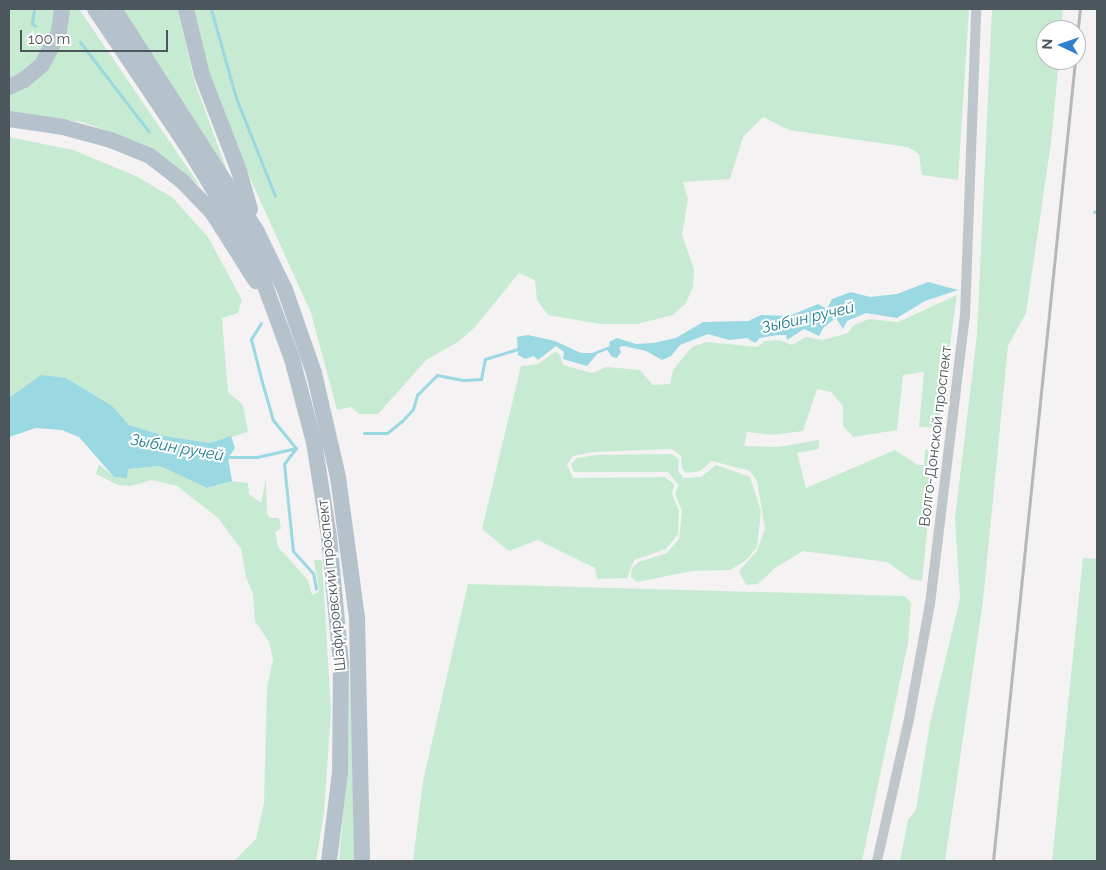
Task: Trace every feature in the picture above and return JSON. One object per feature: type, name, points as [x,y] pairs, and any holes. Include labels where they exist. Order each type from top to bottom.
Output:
[{"type":"main road","points":[[9,87],[24,80],[42,65],[59,31],[62,9]]},
{"type":"main road","points":[[95,9],[189,149],[254,256],[276,314]]},
{"type":"main road","points":[[114,9],[256,230],[285,290],[307,352],[338,478],[357,617],[362,861]]},
{"type":"main road","points":[[186,9],[202,75],[239,171],[256,230]]},
{"type":"main road","points":[[9,119],[62,127],[111,140],[150,156],[182,181],[212,212],[276,314]]},
{"type":"main road","name":"Шафировский проспект","points":[[276,314],[292,359],[314,442],[336,606],[342,721],[340,772],[329,861]]},
{"type":"street","name":"Волго-Донской проспект","points":[[878,861],[909,719],[930,604],[965,316],[976,9]]},
{"type":"green space","points":[[9,9],[57,9],[52,33],[40,54],[28,69],[9,80]]},
{"type":"green space","points":[[68,9],[79,9],[200,186],[154,149],[122,136],[82,122],[9,112],[9,94],[27,87]]},
{"type":"green space","points":[[118,9],[178,9],[194,80],[230,179]]},
{"type":"green space","points":[[194,9],[969,9],[958,180],[922,175],[919,154],[908,147],[789,130],[763,117],[743,137],[730,179],[683,182],[688,199],[682,235],[694,269],[693,287],[686,303],[673,315],[637,324],[600,324],[548,315],[537,300],[535,280],[519,273],[474,328],[458,342],[426,360],[378,414],[359,414],[351,407],[337,410],[311,313],[246,169],[208,72]]},
{"type":"green space","points":[[992,9],[1063,9],[1062,20],[1036,20],[1036,70],[1058,70],[1051,143],[1026,313],[1008,346],[983,601],[945,861],[900,861],[908,820],[916,810],[930,723],[960,599],[955,518],[977,335]]},
{"type":"green space","points":[[9,137],[73,150],[136,176],[172,197],[208,237],[242,300],[238,313],[222,318],[228,392],[243,405],[248,432],[210,443],[165,436],[129,425],[111,406],[66,378],[9,398]]},
{"type":"green space","points":[[957,295],[938,428],[919,427],[924,372],[903,375],[897,430],[853,437],[843,426],[843,406],[831,392],[817,389],[803,431],[773,435],[747,432],[744,446],[778,447],[819,440],[819,449],[797,453],[806,488],[895,450],[918,465],[924,465],[925,449],[935,453],[922,581],[911,579],[887,562],[803,551],[775,568],[758,584],[746,585],[739,571],[757,551],[765,528],[757,481],[750,471],[712,461],[700,471],[686,473],[682,468],[681,456],[672,449],[593,452],[573,456],[567,465],[573,478],[665,477],[674,484],[672,494],[679,511],[678,534],[666,549],[634,560],[627,578],[597,579],[595,568],[538,540],[509,551],[482,529],[521,366],[538,364],[555,352],[560,355],[563,365],[592,373],[607,367],[640,370],[653,385],[670,384],[673,370],[692,347],[707,342],[757,347],[765,341],[779,340],[792,345],[806,337],[823,340],[848,333],[854,325],[869,319],[898,322]]},
{"type":"green space","points":[[672,454],[679,460],[678,470],[683,478],[701,477],[716,465],[750,477],[761,511],[757,547],[745,561],[730,570],[692,571],[637,582],[631,577],[632,568],[639,562],[667,553],[679,539],[682,511],[675,493],[679,485],[668,472],[574,472],[571,464],[577,458],[596,455]]},
{"type":"green space","points":[[99,464],[114,477],[127,477],[128,469],[160,466],[207,488],[232,481],[248,483],[249,494],[261,503],[266,479],[267,513],[270,518],[279,518],[281,529],[275,532],[278,547],[308,580],[312,595],[319,592],[314,560],[322,560],[331,711],[324,813],[316,861],[234,861],[256,839],[264,803],[267,688],[273,659],[269,642],[255,621],[253,594],[246,577],[241,549],[218,518],[177,486],[152,480],[131,486],[118,485],[96,474]]},
{"type":"green space","points":[[1083,558],[1097,559],[1097,861],[1052,861]]},
{"type":"green space","points":[[468,584],[905,596],[911,603],[908,643],[862,861],[413,861],[423,781]]},
{"type":"green space","points":[[350,659],[353,659],[357,861],[339,861],[348,757]]},
{"type":"water","points":[[928,282],[958,290],[925,301],[897,318],[866,313],[847,321],[843,329],[836,318],[824,327],[819,336],[804,329],[787,340],[786,335],[777,335],[760,338],[755,343],[747,338],[729,340],[708,334],[680,345],[671,356],[662,360],[646,351],[624,346],[619,347],[621,352],[617,358],[612,357],[607,350],[597,354],[587,366],[563,359],[564,352],[556,346],[538,360],[534,356],[525,359],[518,355],[517,337],[528,335],[555,341],[581,353],[592,353],[610,346],[609,342],[617,338],[636,344],[653,343],[676,338],[703,322],[748,321],[761,315],[789,316],[818,304],[827,309],[832,299],[851,292],[870,297],[897,294]]},
{"type":"water","points":[[41,375],[66,378],[112,406],[129,425],[165,436],[210,443],[231,436],[235,448],[228,458],[232,481],[207,488],[160,466],[128,469],[127,478],[114,477],[79,437],[62,430],[36,428],[9,437],[9,398]]},
{"type":"waterway","points":[[34,9],[32,24],[36,26]]},
{"type":"waterway","points":[[211,9],[236,98],[275,196]]},
{"type":"waterway","points":[[80,42],[149,132]]},
{"type":"waterway","points":[[261,323],[251,339],[262,382],[273,420],[296,448]]},
{"type":"waterway","name":"Зыбин ручей","points":[[364,433],[387,433],[413,409],[417,395],[437,375],[463,380],[481,379],[485,359],[522,348]]},
{"type":"waterway","points":[[296,448],[284,464],[293,551],[313,573],[316,589]]},
{"type":"waterway","name":"Зыбин ручей","points":[[224,457],[257,457],[296,448]]},
{"type":"railway","points":[[1079,20],[1080,9]]},
{"type":"railway","points":[[993,861],[1074,70]]}]
